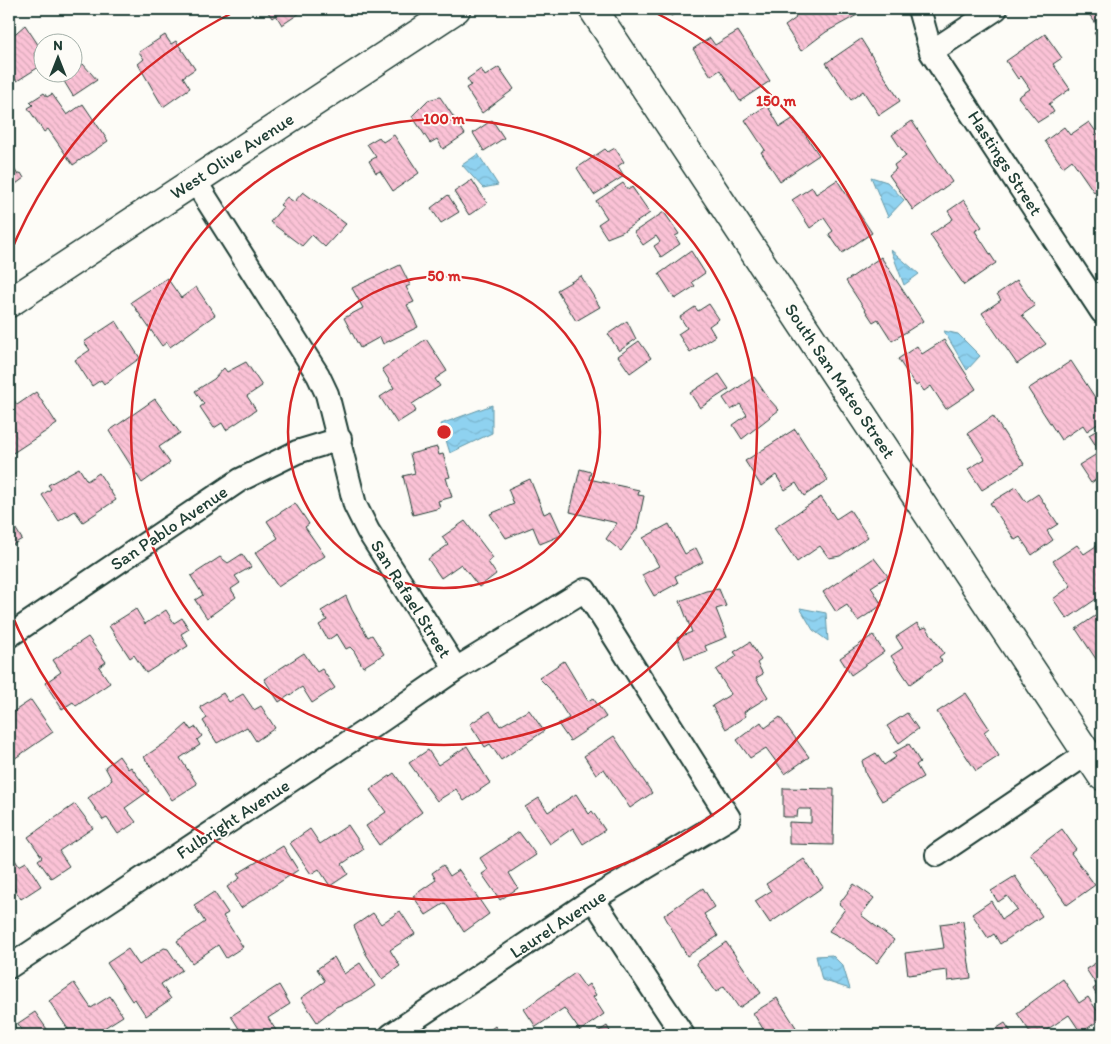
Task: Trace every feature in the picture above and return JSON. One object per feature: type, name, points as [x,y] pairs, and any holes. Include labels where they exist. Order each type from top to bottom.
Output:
[{"type":"street","name":"West Olive Avenue","points":[[9,303],[456,9]]},
{"type":"street","name":"South San Mateo Street","points":[[593,9],[1102,776]]},
{"type":"street","name":"Hastings Street","points":[[918,9],[931,52],[1102,312]]},
{"type":"street","points":[[931,52],[996,9]]},
{"type":"street","name":"San Rafael Street","points":[[195,181],[318,375],[327,394],[340,439],[355,505],[368,531],[456,669],[585,590],[729,818]]},
{"type":"street","name":"San Pablo Avenue","points":[[9,636],[240,480],[297,452],[340,439]]},
{"type":"street","name":"Fulbright Avenue","points":[[9,967],[456,669]]},
{"type":"street","points":[[937,855],[1088,753]]},
{"type":"street","name":"Laurel Avenue","points":[[391,1035],[593,899],[729,818]]},
{"type":"street","points":[[593,899],[683,1035]]},
{"type":"water","points":[[478,154],[498,185],[483,188],[462,165]]},
{"type":"water","points":[[871,177],[887,182],[904,200],[888,217]]},
{"type":"water","points":[[891,250],[919,274],[904,285]]},
{"type":"water","points":[[944,331],[958,334],[980,356],[967,370]]},
{"type":"water","points":[[492,405],[492,433],[450,453],[441,424]]},
{"type":"water","points":[[800,608],[826,613],[828,641],[813,630]]},
{"type":"water","points":[[832,955],[843,966],[850,989],[822,980],[816,956]]},
{"type":"building","points":[[266,9],[306,9],[282,25],[276,15],[272,18]]},
{"type":"building","points":[[667,9],[683,9],[671,16]]},
{"type":"building","points":[[799,9],[855,9],[859,14],[826,32],[801,51],[785,26],[796,18],[793,13]]},
{"type":"building","points":[[1085,9],[1102,9],[1102,44],[1094,33],[1100,29]]},
{"type":"building","points":[[25,25],[32,36],[32,71],[17,81],[9,71],[9,39]]},
{"type":"building","points":[[738,31],[770,81],[740,101],[720,70],[711,76],[693,49],[710,38],[715,45]]},
{"type":"building","points":[[1045,34],[1062,58],[1053,64],[1070,89],[1049,104],[1054,112],[1038,122],[1018,97],[1030,89],[1021,76],[1018,79],[1006,61]]},
{"type":"building","points":[[165,35],[171,44],[176,41],[195,69],[183,77],[190,88],[163,107],[138,64],[144,59],[139,52]]},
{"type":"building","points":[[861,39],[900,101],[879,115],[863,91],[851,100],[826,63]]},
{"type":"building","points":[[82,65],[97,80],[73,96],[64,82],[82,82]]},
{"type":"building","points":[[499,67],[514,89],[482,113],[466,88],[471,85],[467,79],[481,69],[485,76]]},
{"type":"building","points":[[44,93],[47,97],[52,94],[67,115],[83,104],[108,141],[73,165],[48,129],[44,132],[28,108],[33,105],[30,102]]},
{"type":"building","points":[[440,97],[465,134],[443,149],[437,139],[430,143],[412,116],[428,100]]},
{"type":"building","points":[[767,105],[780,127],[794,118],[819,155],[780,181],[761,152],[765,150],[745,120]]},
{"type":"building","points":[[492,120],[504,138],[484,151],[473,133]]},
{"type":"building","points":[[912,121],[952,182],[913,210],[889,175],[896,169],[894,165],[906,156],[892,135]]},
{"type":"building","points":[[1089,122],[1102,140],[1102,186],[1094,192],[1072,160],[1063,167],[1045,141],[1064,127],[1070,135]]},
{"type":"building","points":[[394,135],[419,173],[393,191],[380,171],[376,173],[369,161],[376,157],[367,144],[379,137],[383,142]]},
{"type":"building","points":[[615,148],[624,162],[618,166],[624,176],[594,195],[577,168],[605,149],[608,152]]},
{"type":"building","points":[[9,161],[18,175],[21,173],[24,178],[9,189]]},
{"type":"building","points":[[472,180],[487,203],[469,215],[454,192]]},
{"type":"building","points":[[837,180],[872,233],[842,253],[829,234],[833,231],[824,218],[810,228],[792,200],[812,187],[816,194]]},
{"type":"building","points":[[623,183],[628,190],[632,187],[650,213],[622,232],[607,238],[598,224],[607,218],[596,201]]},
{"type":"building","points":[[303,192],[346,224],[325,247],[312,235],[302,246],[270,222],[283,207],[280,205],[287,197],[294,202]]},
{"type":"building","points":[[448,195],[459,212],[441,223],[431,208]]},
{"type":"building","points":[[964,200],[982,227],[975,231],[996,263],[964,285],[930,235],[953,219],[948,211]]},
{"type":"building","points":[[664,212],[679,234],[675,236],[680,244],[661,257],[654,246],[660,242],[656,236],[643,245],[634,232]]},
{"type":"building","points":[[691,251],[705,273],[692,282],[695,286],[675,299],[659,274]]},
{"type":"building","points":[[881,257],[923,321],[892,341],[878,319],[873,322],[846,281]]},
{"type":"building","points":[[400,265],[410,285],[406,287],[414,302],[407,305],[418,327],[383,344],[380,337],[360,348],[344,318],[363,308],[352,288]]},
{"type":"building","points":[[581,276],[600,307],[576,321],[557,290]]},
{"type":"building","points":[[167,278],[181,298],[196,287],[215,315],[170,347],[167,342],[162,346],[131,302]]},
{"type":"building","points":[[1017,280],[1035,306],[1022,315],[1046,344],[1017,364],[982,313],[1001,300],[997,294]]},
{"type":"building","points":[[709,304],[719,319],[709,326],[715,336],[690,352],[678,334],[687,328],[680,317],[695,307],[698,311]]},
{"type":"building","points":[[116,321],[140,358],[104,384],[101,380],[92,386],[75,360],[90,350],[84,342]]},
{"type":"building","points":[[627,321],[636,339],[619,351],[608,334]]},
{"type":"building","points":[[426,339],[447,371],[435,379],[440,386],[412,404],[416,411],[397,423],[380,397],[394,388],[382,369]]},
{"type":"building","points":[[944,340],[976,389],[946,409],[931,386],[924,391],[919,384],[916,386],[898,359],[917,346],[922,354]]},
{"type":"building","points":[[639,341],[651,358],[630,373],[618,356]]},
{"type":"building","points":[[1071,361],[1102,408],[1102,421],[1087,431],[1083,425],[1061,440],[1028,389]]},
{"type":"building","points":[[246,362],[262,386],[247,396],[256,410],[226,430],[222,423],[214,428],[200,407],[204,404],[195,391],[214,379],[224,368],[227,372]]},
{"type":"building","points":[[719,374],[729,389],[700,408],[690,393]]},
{"type":"building","points":[[754,377],[779,410],[742,439],[733,425],[747,415],[740,404],[731,410],[723,398]]},
{"type":"building","points":[[9,392],[17,405],[36,392],[57,424],[13,453],[9,447]]},
{"type":"building","points":[[155,399],[180,433],[159,447],[170,463],[142,483],[109,431]]},
{"type":"building","points":[[993,416],[1024,464],[982,490],[968,469],[985,459],[968,433]]},
{"type":"building","points":[[1102,427],[1102,487],[1097,479],[1091,483],[1079,465],[1100,452],[1089,435]]},
{"type":"building","points":[[795,429],[828,480],[804,496],[796,483],[785,490],[776,475],[761,486],[745,461]]},
{"type":"building","points":[[437,447],[439,455],[443,454],[450,477],[446,478],[452,497],[438,501],[440,508],[413,515],[403,476],[415,473],[410,454]]},
{"type":"building","points":[[79,468],[87,481],[99,473],[116,500],[83,522],[75,511],[59,521],[42,495],[51,489],[48,485]]},
{"type":"building","points":[[580,469],[591,472],[589,479],[639,490],[638,495],[644,496],[637,529],[621,551],[606,539],[617,523],[570,512]]},
{"type":"building","points":[[530,479],[544,514],[551,511],[562,535],[540,544],[533,527],[506,538],[490,514],[514,504],[508,489]]},
{"type":"building","points":[[1016,487],[1026,502],[1038,494],[1058,524],[1047,531],[1053,540],[1032,555],[1020,537],[1015,540],[990,503]]},
{"type":"building","points":[[821,497],[836,519],[850,510],[868,537],[840,556],[829,558],[820,546],[797,562],[774,528]]},
{"type":"building","points":[[295,503],[309,524],[305,527],[325,556],[278,587],[255,553],[278,538],[267,521]]},
{"type":"building","points":[[9,518],[22,539],[9,547]]},
{"type":"building","points":[[465,521],[493,558],[488,562],[496,574],[479,587],[461,564],[441,578],[428,559],[448,545],[442,537]]},
{"type":"building","points":[[669,524],[685,554],[696,548],[703,562],[675,576],[678,583],[654,596],[642,575],[659,566],[643,538]]},
{"type":"building","points":[[1077,545],[1084,554],[1096,546],[1102,554],[1102,595],[1067,619],[1053,599],[1071,586],[1053,561]]},
{"type":"building","points":[[242,554],[251,567],[235,576],[240,583],[231,589],[236,597],[207,618],[195,600],[203,595],[191,576],[220,557],[228,563]]},
{"type":"building","points":[[874,558],[888,576],[871,587],[882,605],[858,621],[847,605],[836,612],[823,592]]},
{"type":"building","points":[[719,589],[726,606],[716,609],[727,637],[705,646],[707,651],[685,659],[677,638],[692,632],[680,601],[706,591]]},
{"type":"building","points":[[346,596],[368,637],[372,635],[384,654],[363,667],[354,651],[350,647],[346,649],[337,634],[328,640],[319,625],[327,620],[321,611]]},
{"type":"building","points":[[136,609],[145,624],[166,610],[174,623],[182,618],[189,629],[181,634],[188,646],[146,673],[134,655],[130,658],[109,626]]},
{"type":"building","points":[[1101,612],[1102,614],[1102,668],[1076,629]]},
{"type":"building","points":[[917,623],[921,629],[926,627],[944,653],[939,657],[942,661],[910,684],[891,656],[903,648],[896,637]]},
{"type":"building","points":[[873,635],[884,652],[851,675],[840,658]]},
{"type":"building","points":[[88,637],[106,662],[99,667],[110,683],[76,706],[73,702],[62,709],[45,683],[61,672],[53,660]]},
{"type":"building","points":[[750,642],[761,660],[757,663],[763,674],[756,678],[768,697],[744,712],[746,716],[726,729],[712,706],[731,694],[716,670],[737,656],[734,652]]},
{"type":"building","points":[[304,653],[317,672],[322,669],[335,688],[312,703],[302,687],[279,702],[264,679]]},
{"type":"building","points":[[564,661],[588,701],[593,698],[606,717],[570,741],[558,724],[569,718],[550,689],[539,678]]},
{"type":"building","points":[[223,693],[229,702],[243,694],[254,710],[261,706],[275,728],[256,741],[247,727],[217,743],[203,721],[207,718],[200,707]]},
{"type":"building","points":[[966,693],[989,728],[984,732],[999,756],[976,771],[937,712]]},
{"type":"building","points":[[31,700],[53,732],[11,761],[9,705],[13,712]]},
{"type":"building","points":[[529,710],[544,731],[501,760],[490,744],[485,747],[470,724],[490,711],[500,726]]},
{"type":"building","points":[[907,713],[918,729],[899,743],[887,726]]},
{"type":"building","points":[[780,717],[809,757],[785,774],[766,748],[750,758],[737,740],[761,722],[765,728]]},
{"type":"building","points":[[187,724],[191,730],[196,727],[202,736],[197,740],[200,745],[180,758],[197,784],[172,800],[144,757],[168,741]]},
{"type":"building","points":[[614,736],[652,793],[630,808],[604,769],[596,774],[584,756]]},
{"type":"building","points":[[909,744],[920,762],[916,765],[923,777],[882,801],[866,775],[862,761],[876,753],[884,765],[896,757],[893,753]]},
{"type":"building","points":[[467,746],[490,783],[464,801],[456,789],[437,801],[409,763],[428,750],[438,765]]},
{"type":"building","points":[[119,756],[128,769],[131,767],[149,791],[125,808],[136,822],[118,834],[107,818],[103,820],[88,798],[112,780],[105,767]]},
{"type":"building","points":[[394,773],[422,812],[379,845],[366,826],[386,812],[370,790]]},
{"type":"building","points":[[783,788],[834,789],[833,845],[789,844],[789,822],[811,823],[811,809],[798,809],[797,817],[783,817]]},
{"type":"building","points":[[576,794],[589,814],[592,811],[605,830],[583,844],[573,828],[550,844],[525,807],[539,798],[548,812]]},
{"type":"building","points":[[75,804],[93,828],[59,851],[69,866],[51,878],[38,860],[42,857],[28,837]]},
{"type":"building","points":[[348,825],[364,849],[342,864],[348,874],[330,886],[319,869],[311,874],[290,843],[310,829],[320,844]]},
{"type":"building","points":[[1062,829],[1076,849],[1071,853],[1095,885],[1067,905],[1030,853]]},
{"type":"building","points":[[519,832],[536,855],[509,873],[518,888],[500,900],[482,874],[488,870],[480,858]]},
{"type":"building","points":[[283,846],[298,870],[241,908],[227,887],[240,878],[237,874]]},
{"type":"building","points":[[9,851],[19,866],[26,862],[41,886],[21,899],[11,884],[9,885]]},
{"type":"building","points":[[804,859],[823,887],[770,923],[755,901],[771,891],[766,884]]},
{"type":"building","points":[[443,865],[450,876],[459,870],[489,914],[464,932],[445,903],[426,915],[413,896],[436,880],[432,873]]},
{"type":"building","points":[[1015,876],[1042,916],[1000,944],[994,934],[988,938],[972,914],[991,901],[1002,919],[1017,909],[1007,896],[998,902],[991,891]]},
{"type":"building","points":[[854,884],[874,898],[861,915],[894,940],[877,963],[851,943],[829,931],[845,909],[839,904]]},
{"type":"building","points":[[703,888],[715,907],[704,914],[718,936],[687,956],[664,915]]},
{"type":"building","points":[[214,892],[228,913],[223,916],[243,947],[226,958],[218,945],[192,963],[177,941],[205,922],[194,905]]},
{"type":"building","points":[[400,911],[415,934],[390,950],[400,966],[382,979],[366,954],[354,926],[373,913],[381,924]]},
{"type":"building","points":[[963,921],[971,978],[948,981],[947,970],[908,975],[905,953],[944,948],[940,924]]},
{"type":"building","points":[[726,942],[761,993],[739,1008],[724,986],[716,992],[696,963]]},
{"type":"building","points":[[164,948],[168,949],[182,970],[161,984],[171,999],[146,1016],[135,999],[132,1001],[107,963],[128,949],[139,965]]},
{"type":"building","points":[[334,957],[344,974],[360,963],[375,986],[357,998],[336,1007],[317,1022],[301,998],[325,981],[317,969]]},
{"type":"building","points":[[1102,959],[1102,1004],[1093,989],[1097,986],[1086,969]]},
{"type":"building","points":[[575,973],[585,987],[589,984],[596,995],[593,997],[604,1014],[580,1031],[564,1008],[536,1027],[524,1009]]},
{"type":"building","points":[[1063,979],[1079,1003],[1088,997],[1102,1018],[1081,1033],[1069,1015],[1039,1035],[1032,1035],[1017,1013]]},
{"type":"building","points":[[74,983],[91,1008],[110,996],[123,1016],[93,1035],[72,1035],[49,1001]]},
{"type":"building","points":[[279,985],[290,1004],[268,1018],[279,1035],[243,1035],[231,1016]]},
{"type":"building","points":[[777,998],[801,1035],[767,1035],[753,1013]]},
{"type":"building","points":[[35,1012],[49,1032],[45,1035],[25,1035],[17,1024]]},
{"type":"building","points":[[1005,1023],[1013,1035],[986,1035]]},
{"type":"building","points":[[495,1026],[502,1035],[483,1035]]},
{"type":"building","points":[[607,1026],[612,1035],[593,1035]]},
{"type":"building","points":[[973,1029],[977,1035],[964,1035]]}]
